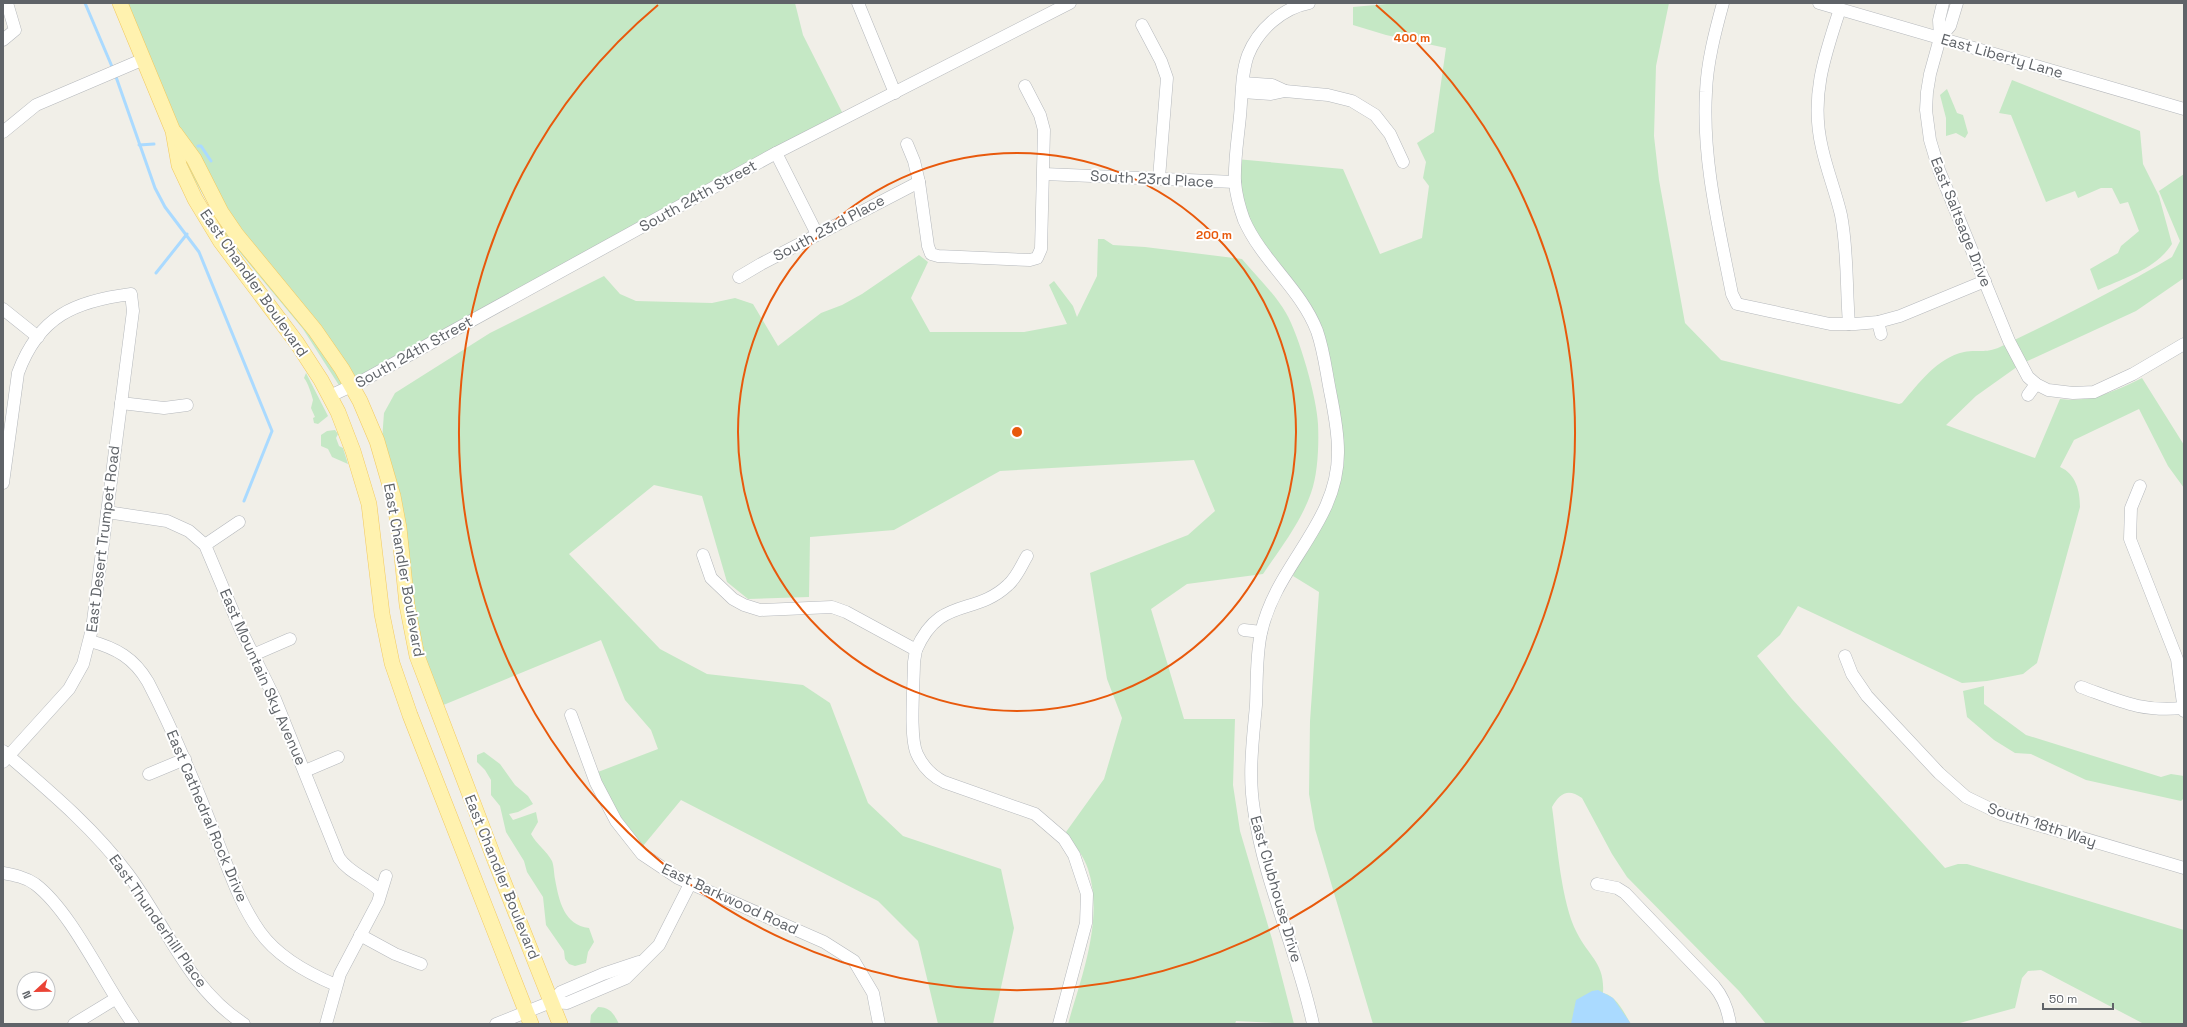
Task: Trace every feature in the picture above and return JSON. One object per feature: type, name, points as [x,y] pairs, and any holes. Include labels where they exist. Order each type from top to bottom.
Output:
[{"type":"main road","name":"East Chandler Boulevard","points":[[120,3],[173,131],[179,165],[199,206],[221,242],[297,343],[330,396],[353,450],[369,504],[382,614],[398,683],[529,1018]]},
{"type":"main road","name":"East Chandler Boulevard","points":[[173,131],[194,159],[209,192],[236,234],[315,330],[342,369],[360,401],[377,441],[393,496],[399,528],[407,605],[417,656],[482,829],[560,1024]]},
{"type":"street","points":[[3,40],[15,30],[7,3]]},
{"type":"street","points":[[858,3],[895,93]]},
{"type":"street","name":"South 24th Street","points":[[330,396],[351,386],[776,153],[1070,3]]},
{"type":"street","name":"East Clubhouse Drive","points":[[1308,3],[1282,13],[1260,35],[1247,58],[1242,88],[1235,182],[1244,218],[1257,246],[1294,292],[1316,328],[1324,353],[1338,431],[1336,479],[1328,503],[1320,521],[1285,572],[1274,593],[1261,632],[1252,761],[1251,787],[1254,811],[1262,848],[1313,1024]]},
{"type":"street","name":"East Liberty Lane","points":[[1819,3],[2184,109]]},
{"type":"street","name":"East Saltsage Drive","points":[[1943,3],[1939,20],[1940,38],[1932,64],[1926,110],[1930,140],[1939,170],[2012,348],[2028,377],[2036,384]]},
{"type":"street","name":"East Saltsage Drive","points":[[1940,38],[1950,26],[1957,3]]},
{"type":"street","points":[[1723,4],[1709,66],[1705,121],[1708,166],[1732,294],[1736,304],[1830,324],[1878,322],[1900,316],[1985,281]]},
{"type":"street","points":[[1840,9],[1820,77],[1817,94],[1817,118],[1822,149],[1840,214],[1844,235],[1849,324]]},
{"type":"street","points":[[1142,25],[1161,61],[1167,78],[1159,178]]},
{"type":"street","points":[[4,131],[36,106],[106,74],[144,59]]},
{"type":"street","points":[[907,144],[914,161],[919,182],[928,246],[931,254],[938,256],[1030,260],[1037,258],[1041,249],[1044,130],[1040,115],[1025,86]]},
{"type":"street","points":[[1242,88],[1272,89],[1343,98],[1366,108],[1375,115],[1390,134],[1403,162]]},
{"type":"street","points":[[776,153],[817,234]]},
{"type":"street","name":"South 23rd Place","points":[[1044,174],[1235,182]]},
{"type":"street","name":"South 23rd Place","points":[[739,277],[817,234],[919,182]]},
{"type":"street","name":"East Desert Trumpet Road","points":[[5,756],[69,689],[84,664],[90,641],[133,311],[131,294],[99,299],[65,311],[51,322],[38,337]]},
{"type":"street","points":[[3,309],[38,337],[23,360],[18,373],[3,483]]},
{"type":"street","points":[[1878,322],[1881,334]]},
{"type":"street","points":[[2028,395],[2036,384],[2059,392],[2094,392],[2133,374],[2184,344]]},
{"type":"street","points":[[120,403],[164,408],[187,405]]},
{"type":"street","points":[[2140,486],[2131,508],[2130,539],[2177,659],[2184,711]]},
{"type":"street","name":"East Mountain Sky Avenue","points":[[107,512],[167,520],[189,532],[206,545],[253,655],[275,699],[339,858],[350,871],[375,885],[380,891]]},
{"type":"street","points":[[206,545],[239,522]]},
{"type":"street","points":[[703,555],[711,578],[733,599],[744,605],[760,610],[832,607],[846,612],[916,650]]},
{"type":"street","points":[[1027,556],[1008,586],[994,595],[945,614],[931,624],[922,637],[916,650],[914,662],[914,738],[916,753],[926,769],[933,776],[944,782],[1035,814],[1064,839],[1074,855],[1082,872],[1087,894],[1086,923],[1059,1024]]},
{"type":"street","points":[[1244,630],[1261,632]]},
{"type":"street","points":[[253,655],[290,640]]},
{"type":"street","name":"East Cathedral Rock Drive","points":[[90,641],[119,651],[127,656],[142,672],[185,760],[236,888],[247,912],[260,932],[274,948],[292,962],[336,985]]},
{"type":"street","name":"South 18th Way","points":[[1845,656],[1852,674],[1867,696],[1948,784],[1966,797],[2001,814],[2184,868]]},
{"type":"street","points":[[2081,687],[2140,708],[2164,710],[2184,708]]},
{"type":"street","name":"East Barkwood Road","points":[[572,715],[596,783],[624,834],[642,854],[655,864],[690,884],[824,942],[854,961],[873,994],[879,1024]]},
{"type":"street","name":"East Thunderhill Place","points":[[5,756],[83,822],[116,859],[139,890],[193,976],[213,999],[244,1024]]},
{"type":"street","points":[[305,771],[338,757]]},
{"type":"street","points":[[149,774],[185,760]]},
{"type":"street","points":[[3,873],[27,879],[46,895],[70,925],[115,999],[133,1024]]},
{"type":"street","points":[[326,1024],[336,985],[378,902],[380,891],[386,876]]},
{"type":"street","points":[[496,1024],[529,1018],[551,1002],[567,1003],[626,978],[640,962],[659,945],[690,884]]},
{"type":"street","points":[[1597,884],[1617,888],[1625,893],[1709,980],[1722,995],[1726,1004],[1730,1024]]},
{"type":"street","points":[[360,935],[395,954],[422,964]]},
{"type":"street","points":[[74,1024],[115,999]]},
{"type":"green space","points":[[120,3],[795,3],[803,35],[845,118],[342,390],[303,329],[227,237],[189,170]]},
{"type":"green space","points":[[1398,3],[1669,3],[1656,66],[1654,136],[1659,180],[1685,323],[1721,360],[1899,404],[1902,403],[1929,372],[1954,355],[1969,351],[1985,351],[2000,347],[2109,293],[2172,257],[2180,241],[2159,191],[2184,174],[2184,278],[2136,311],[2021,364],[1976,396],[1946,425],[2035,458],[2060,399],[2071,400],[2092,398],[2142,378],[2184,445],[2184,488],[2168,466],[2139,409],[2074,440],[2060,467],[2070,474],[2076,484],[2080,507],[2037,663],[2023,674],[1987,681],[1962,683],[1798,606],[1780,635],[1757,656],[1792,699],[1945,868],[1958,864],[1967,864],[2184,930],[2184,1024],[2144,1024],[2041,970],[2028,971],[2022,978],[2015,1008],[1956,1024],[1766,1024],[1739,991],[1627,877],[1612,854],[1582,798],[1573,793],[1568,793],[1561,795],[1552,807],[1560,872],[1567,906],[1577,933],[1599,967],[1603,983],[1603,993],[1616,1001],[1631,1024],[1373,1024],[1315,829],[1309,794],[1310,721],[1319,592],[1293,576],[1307,539],[1320,521],[1338,456],[1316,329],[1243,218],[1236,159],[1343,169],[1380,254],[1422,238],[1429,186],[1423,178],[1426,162],[1417,143],[1434,132],[1446,48],[1386,35],[1353,25],[1353,7]]},
{"type":"green space","points":[[2012,80],[2140,131],[2143,164],[2159,196],[2172,244],[2157,260],[2139,272],[2098,290],[2090,269],[2118,253],[2121,246],[2139,231],[2128,202],[2120,204],[2112,188],[2101,188],[2078,198],[2075,191],[2046,202],[2011,115],[1999,113]]},
{"type":"green space","points":[[1947,89],[1957,113],[1963,115],[1968,133],[1965,138],[1956,133],[1946,136],[1946,118],[1940,95]]},
{"type":"green space","points":[[1098,239],[1104,239],[1113,245],[1145,247],[1242,259],[1271,292],[1286,313],[1302,351],[1311,383],[1317,413],[1318,459],[1311,493],[1296,525],[1263,574],[1187,584],[1151,609],[1184,719],[1235,719],[1233,785],[1240,831],[1272,939],[1294,1024],[1236,1021],[1235,1024],[1068,1024],[1085,967],[1094,907],[1088,869],[1081,854],[1066,832],[1104,779],[1122,718],[1107,679],[1090,573],[1188,535],[1215,511],[1194,460],[1000,471],[894,530],[810,537],[809,597],[748,599],[727,582],[702,496],[654,485],[569,554],[660,649],[707,674],[803,685],[830,703],[868,803],[903,836],[1001,869],[1014,928],[993,1024],[938,1024],[918,941],[878,901],[681,800],[643,846],[617,811],[598,772],[658,749],[651,730],[625,700],[601,640],[441,706],[426,665],[382,440],[384,413],[395,393],[490,333],[604,276],[620,294],[636,301],[712,303],[735,298],[753,304],[778,346],[821,313],[842,305],[862,294],[919,255],[928,262],[911,298],[930,332],[1024,332],[1067,324],[1049,285],[1054,281],[1073,306],[1077,317],[1097,276]]},
{"type":"green space","points":[[306,373],[328,416],[318,424],[314,423],[313,418],[315,417],[311,408],[313,400],[304,378]]},
{"type":"green space","points":[[335,430],[338,434],[336,438],[339,446],[343,448],[348,464],[332,457],[328,449],[321,446],[321,435],[327,431]]},
{"type":"green space","points":[[1984,686],[1984,704],[2026,735],[2161,777],[2171,774],[2184,776],[2184,798],[2181,801],[2086,780],[2031,754],[2015,753],[1994,740],[1967,717],[1963,691]]},
{"type":"green space","points":[[484,752],[500,764],[515,785],[528,796],[533,804],[518,812],[509,814],[513,820],[536,812],[538,822],[531,834],[552,861],[558,896],[564,911],[574,922],[589,928],[594,942],[588,952],[586,963],[575,966],[569,964],[565,959],[564,951],[546,925],[543,897],[527,872],[524,861],[506,832],[500,806],[491,795],[491,780],[485,770],[477,762],[477,755]]},
{"type":"green space","points":[[598,1007],[609,1010],[619,1024],[590,1024],[591,1015]]},
{"type":"water","points":[[1598,990],[1613,998],[1631,1024],[1571,1024],[1576,1000],[1592,991]]},
{"type":"waterway","points":[[85,3],[113,69]]},
{"type":"waterway","points":[[115,74],[155,188],[165,207],[199,252],[272,431],[244,501]]},
{"type":"waterway","points":[[139,145],[154,144]]},
{"type":"waterway","points":[[198,146],[201,146],[211,161]]},
{"type":"waterway","points":[[156,273],[187,234]]}]
